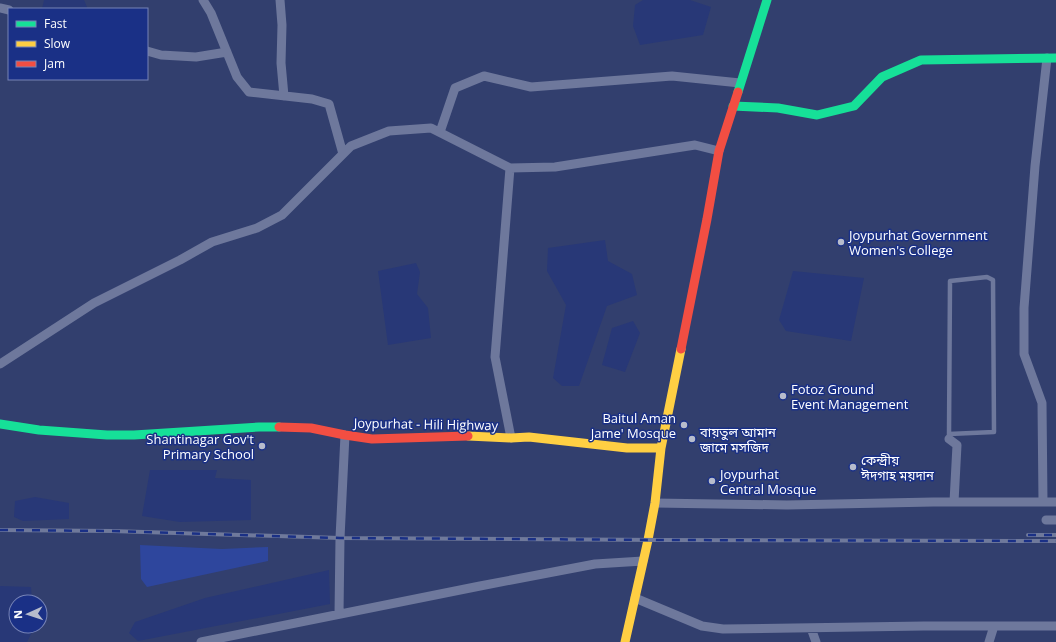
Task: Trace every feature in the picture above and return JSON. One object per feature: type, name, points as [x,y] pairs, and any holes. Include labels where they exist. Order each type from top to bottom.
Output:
[{"type":"main road","points":[[625,642],[648,540],[655,503],[661,448],[719,152],[767,0]]},
{"type":"main road","points":[[733,106],[778,108],[817,115],[854,106],[882,76],[921,60],[1051,58]]},
{"type":"main road","name":"Joypurhat - Hili Highway","points":[[0,424],[40,430],[107,435],[259,427],[311,428],[372,439],[458,436],[512,438],[530,437],[627,448],[661,448]]},
{"type":"street","points":[[203,0],[211,13],[237,76],[248,92],[312,99],[329,104],[343,154]]},
{"type":"street","points":[[280,0],[282,25],[281,63],[284,96]]},
{"type":"street","points":[[148,51],[161,55],[196,57],[227,52]]},
{"type":"street","points":[[1043,502],[1042,403],[1024,354],[1024,308],[1036,166],[1051,58]]},
{"type":"street","points":[[440,132],[456,88],[484,76],[531,87],[672,76],[740,82]]},
{"type":"street","points":[[0,364],[94,303],[180,260],[212,242],[257,228],[282,215],[351,146],[389,131],[431,128],[510,168],[555,167],[695,144],[719,152]]},
{"type":"street","points":[[510,168],[495,357],[512,438]]},
{"type":"street","points":[[339,614],[340,538],[345,435]]},
{"type":"street","points":[[949,436],[957,445],[954,502]]},
{"type":"street","points":[[655,503],[787,505],[1056,502]]},
{"type":"street","points":[[1046,520],[1056,520]]},
{"type":"street","points":[[201,642],[595,564],[644,560]]},
{"type":"street","points":[[635,598],[702,626],[723,629],[1056,626]]},
{"type":"street","points":[[989,642],[994,626]]},
{"type":"street","points":[[811,628],[816,642]]},
{"type":"lane","points":[[987,277],[993,280],[994,432],[949,436],[950,281],[987,277]]},
{"type":"shaded area","points":[[44,0],[84,0],[87,7],[86,8],[42,8]]},
{"type":"shaded area","points":[[643,0],[690,0],[711,7],[703,35],[640,45],[633,26],[635,5]]},
{"type":"shaded area","points":[[605,240],[608,261],[632,274],[637,295],[607,306],[579,386],[562,386],[553,378],[566,305],[547,271],[548,248]]},
{"type":"shaded area","points":[[416,263],[420,272],[417,294],[428,308],[431,338],[388,345],[378,271]]},
{"type":"shaded area","points":[[793,271],[864,278],[851,341],[786,331],[779,320]]},
{"type":"shaded area","points":[[633,321],[640,333],[625,372],[602,365],[612,328]]},
{"type":"shaded area","points":[[150,470],[217,470],[215,478],[251,480],[251,520],[180,522],[142,516]]},
{"type":"shaded area","points":[[35,497],[69,503],[69,519],[23,521],[14,517],[15,501]]},
{"type":"shaded area","points":[[140,545],[222,549],[268,547],[268,561],[147,587],[141,579]]},
{"type":"shaded area","points":[[329,570],[330,604],[138,641],[129,633],[135,622],[205,598]]},
{"type":"shaded area","points":[[0,586],[31,587],[31,594],[8,594],[8,634],[31,634],[27,642],[0,642]]},
{"type":"railway","points":[[0,530],[112,531],[340,538],[1056,541]]},
{"type":"railway","points":[[1028,535],[1056,535]]},
{"type":"traffic: fast","points":[[738,92],[767,0]]},
{"type":"traffic: fast","points":[[733,106],[778,108],[817,115],[854,106],[882,77],[921,60],[1056,58]]},
{"type":"traffic: fast","points":[[0,424],[39,430],[107,435],[134,435],[279,427]]},
{"type":"traffic: slow","points":[[625,642],[648,540],[655,503],[661,448],[681,349]]},
{"type":"traffic: slow","points":[[468,436],[511,438],[529,437],[627,448],[661,448]]},
{"type":"traffic: jam","points":[[681,349],[719,151],[738,92]]},
{"type":"traffic: jam","points":[[279,427],[311,428],[372,439],[468,436]]},
{"type":"place","name":"Joypurhat Government Women's College","points":[[841,242]]},
{"type":"place","name":"Fotoz Ground Event Management","points":[[783,396]]},
{"type":"place","name":"Baitul Aman Jame' Mosque","points":[[684,425]]},
{"type":"place","name":"বায়তুল আমান জামে মসজিদ","points":[[692,439]]},
{"type":"place","name":"Shantinagar Gov't Primary School","points":[[262,446]]},
{"type":"place","name":"কেন্দ্রীয় ঈদগাহ ময়দান","points":[[853,467]]},
{"type":"place","name":"Joypurhat Central Mosque","points":[[712,481]]}]
